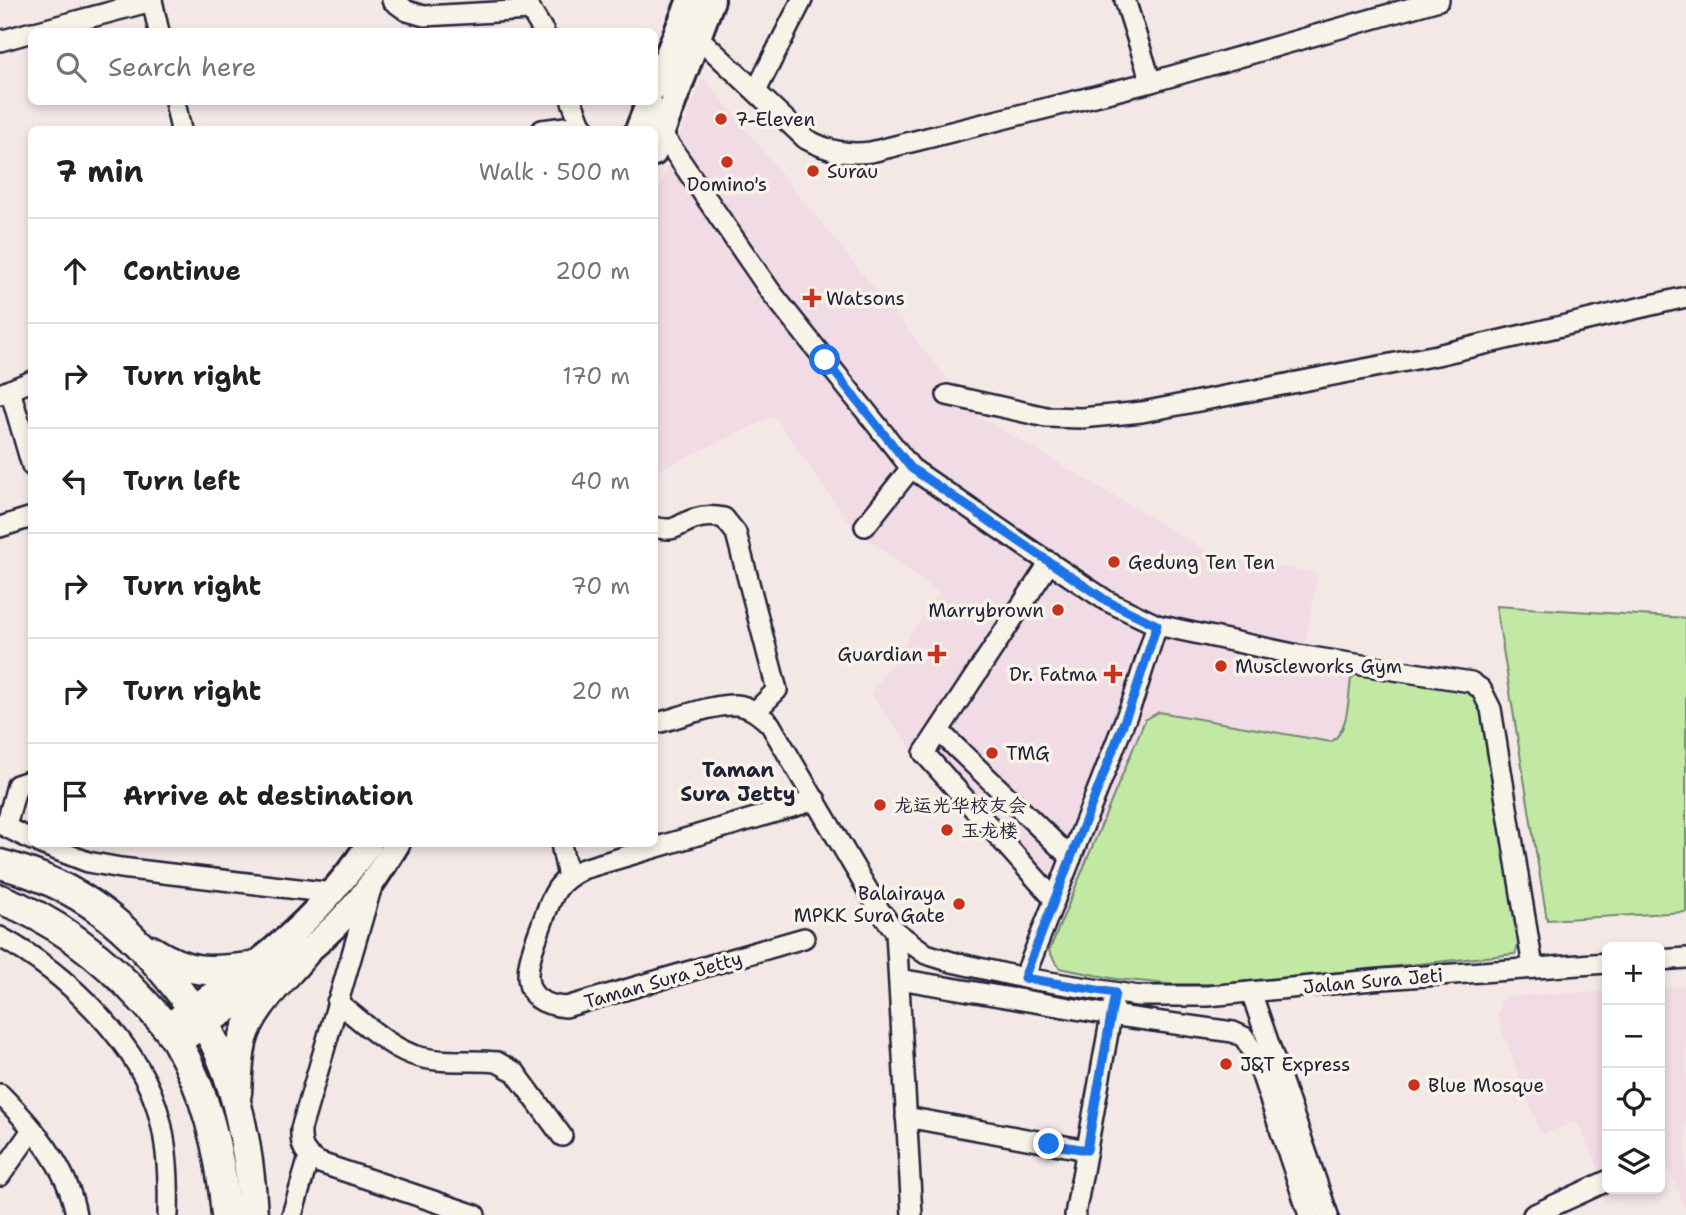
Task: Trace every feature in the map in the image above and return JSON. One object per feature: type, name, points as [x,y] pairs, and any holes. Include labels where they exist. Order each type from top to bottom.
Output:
[{"type":"highway","points":[[0,864],[67,888],[111,917],[166,975],[198,1016],[224,1067],[237,1107],[247,1155],[253,1215]]},
{"type":"highway","points":[[0,900],[54,926],[91,951],[123,979],[172,1035],[204,1102],[213,1131],[226,1215]]},
{"type":"highway","points":[[134,940],[173,964],[189,969],[219,971],[251,967]]},
{"type":"highway","points":[[237,1107],[238,1065],[246,1031],[257,1010],[306,953]]},
{"type":"main road","points":[[658,144],[712,0]]},
{"type":"main road","points":[[658,76],[682,5]]},
{"type":"main road","points":[[640,126],[648,105]]},
{"type":"main road","points":[[198,1016],[293,932],[350,873],[367,847]]},
{"type":"main road","points":[[172,1035],[198,1016],[306,953],[351,910],[395,847]]},
{"type":"street","points":[[48,28],[152,0],[158,28]]},
{"type":"street","points":[[392,0],[407,11],[424,16],[528,5],[542,28]]},
{"type":"street","points":[[756,91],[802,0]]},
{"type":"street","points":[[1125,0],[1151,82]]},
{"type":"street","points":[[698,37],[806,139],[823,149],[856,154],[1151,82],[1439,0]]},
{"type":"street","points":[[0,41],[28,33]]},
{"type":"street","points":[[176,105],[180,126]]},
{"type":"street","points":[[573,105],[584,126]]},
{"type":"street","points":[[658,144],[911,468],[1107,601],[1157,625],[1298,655],[1471,682],[1481,689],[1492,709],[1533,967]]},
{"type":"street","points":[[947,394],[1046,417],[1082,418],[1142,412],[1437,355],[1686,297]]},
{"type":"street","points":[[28,383],[5,392],[28,455]]},
{"type":"street","points":[[865,526],[911,468]]},
{"type":"street","points":[[658,528],[680,528],[690,520],[714,516],[724,517],[736,533],[777,690],[756,711]]},
{"type":"street","points":[[0,527],[28,518]]},
{"type":"street","points":[[1050,562],[924,753],[1054,898]]},
{"type":"street","points":[[1024,978],[1134,696],[1157,625]]},
{"type":"street","points":[[658,723],[716,707],[738,705],[756,711],[770,724],[864,887],[896,932],[912,1215]]},
{"type":"street","points":[[939,732],[1071,858]]},
{"type":"street","points":[[28,781],[17,785],[3,825],[28,838]]},
{"type":"street","points":[[658,847],[816,800]]},
{"type":"street","points":[[49,847],[88,862],[121,868],[332,893]]},
{"type":"street","points":[[562,847],[568,877],[583,869],[657,847]]},
{"type":"street","name":"Taman Sura Jetty","points":[[568,877],[550,902],[527,968],[529,987],[534,996],[553,1006],[579,1005],[804,938]]},
{"type":"street","points":[[373,881],[301,1129],[300,1141],[309,1157],[320,1163],[475,1215]]},
{"type":"street","name":"Jalan Sura Jeti","points":[[896,932],[926,954],[951,962],[1024,978],[1115,993],[1180,998],[1602,963]]},
{"type":"street","points":[[0,937],[23,949],[65,982],[103,1020],[148,1084],[160,1117],[167,1153],[168,1215]]},
{"type":"street","points":[[1665,960],[1686,958]]},
{"type":"street","points":[[899,979],[1111,1015],[1233,1032],[1244,1037],[1255,1055],[1309,1215]]},
{"type":"street","points":[[1251,992],[1328,1215]]},
{"type":"street","points":[[1075,1215],[1115,993]]},
{"type":"street","points":[[337,1002],[388,1040],[419,1057],[497,1062],[506,1065],[515,1072],[562,1136]]},
{"type":"street","points":[[0,1094],[56,1161],[67,1181],[76,1215]]},
{"type":"street","points":[[906,1118],[1087,1150]]},
{"type":"street","points":[[0,1176],[32,1130]]},
{"type":"street","points":[[292,1215],[309,1157]]},
{"type":"street","points":[[1533,1215],[1602,1183]]},
{"type":"shaded area","points":[[703,77],[977,415],[1217,557],[1318,573],[1305,645],[1342,653],[1351,679],[1343,727],[1338,737],[1331,742],[1145,720],[1068,905],[1037,893],[921,762],[871,693],[939,593],[852,527],[774,416],[658,471],[658,192]]},
{"type":"shaded area","points":[[1686,986],[1686,1211],[1665,1159],[1665,988]]},
{"type":"shaded area","points":[[1602,991],[1602,1171],[1600,1172],[1577,1121],[1541,1135],[1497,1016],[1503,997]]},
{"type":"green space","points":[[1496,606],[1686,618],[1686,912],[1547,920]]},
{"type":"green space","points":[[1358,672],[1469,689],[1487,711],[1520,941],[1515,954],[1219,984],[1168,984],[1116,979],[1059,968],[1049,951],[1145,720],[1159,712],[1331,742],[1341,730],[1351,679]]},
{"type":"place","name":"7-Eleven","points":[[721,119]]},
{"type":"place","name":"Domino's","points":[[727,162]]},
{"type":"place","name":"Surau","points":[[813,171]]},
{"type":"place","name":"Watsons","points":[[812,298]]},
{"type":"place","name":"Gedung Ten Ten","points":[[1114,562]]},
{"type":"place","name":"Marrybrown","points":[[1058,610]]},
{"type":"place","name":"Guardian","points":[[937,654]]},
{"type":"place","name":"Muscleworks Gym","points":[[1221,666]]},
{"type":"place","name":"Dr. Fatma","points":[[1113,674]]},
{"type":"place","name":"TMG","points":[[992,753]]},
{"type":"place","name":"龙运光华校友会","points":[[880,805]]},
{"type":"place","name":"玉龙楼","points":[[947,830]]},
{"type":"place","name":"Balairaya MPKK Sura Gate","points":[[959,904]]},
{"type":"place","name":"J&T Express","points":[[1226,1064]]},
{"type":"place","name":"Blue Mosque","points":[[1414,1085]]},
{"type":"district","name":"Taman Sura Jetty","points":[[738,782]]},
{"type":"route","points":[[825,360],[911,468],[1107,601],[1157,625],[1134,696],[1024,978],[1115,993],[1087,1150],[1049,1144]]}]
